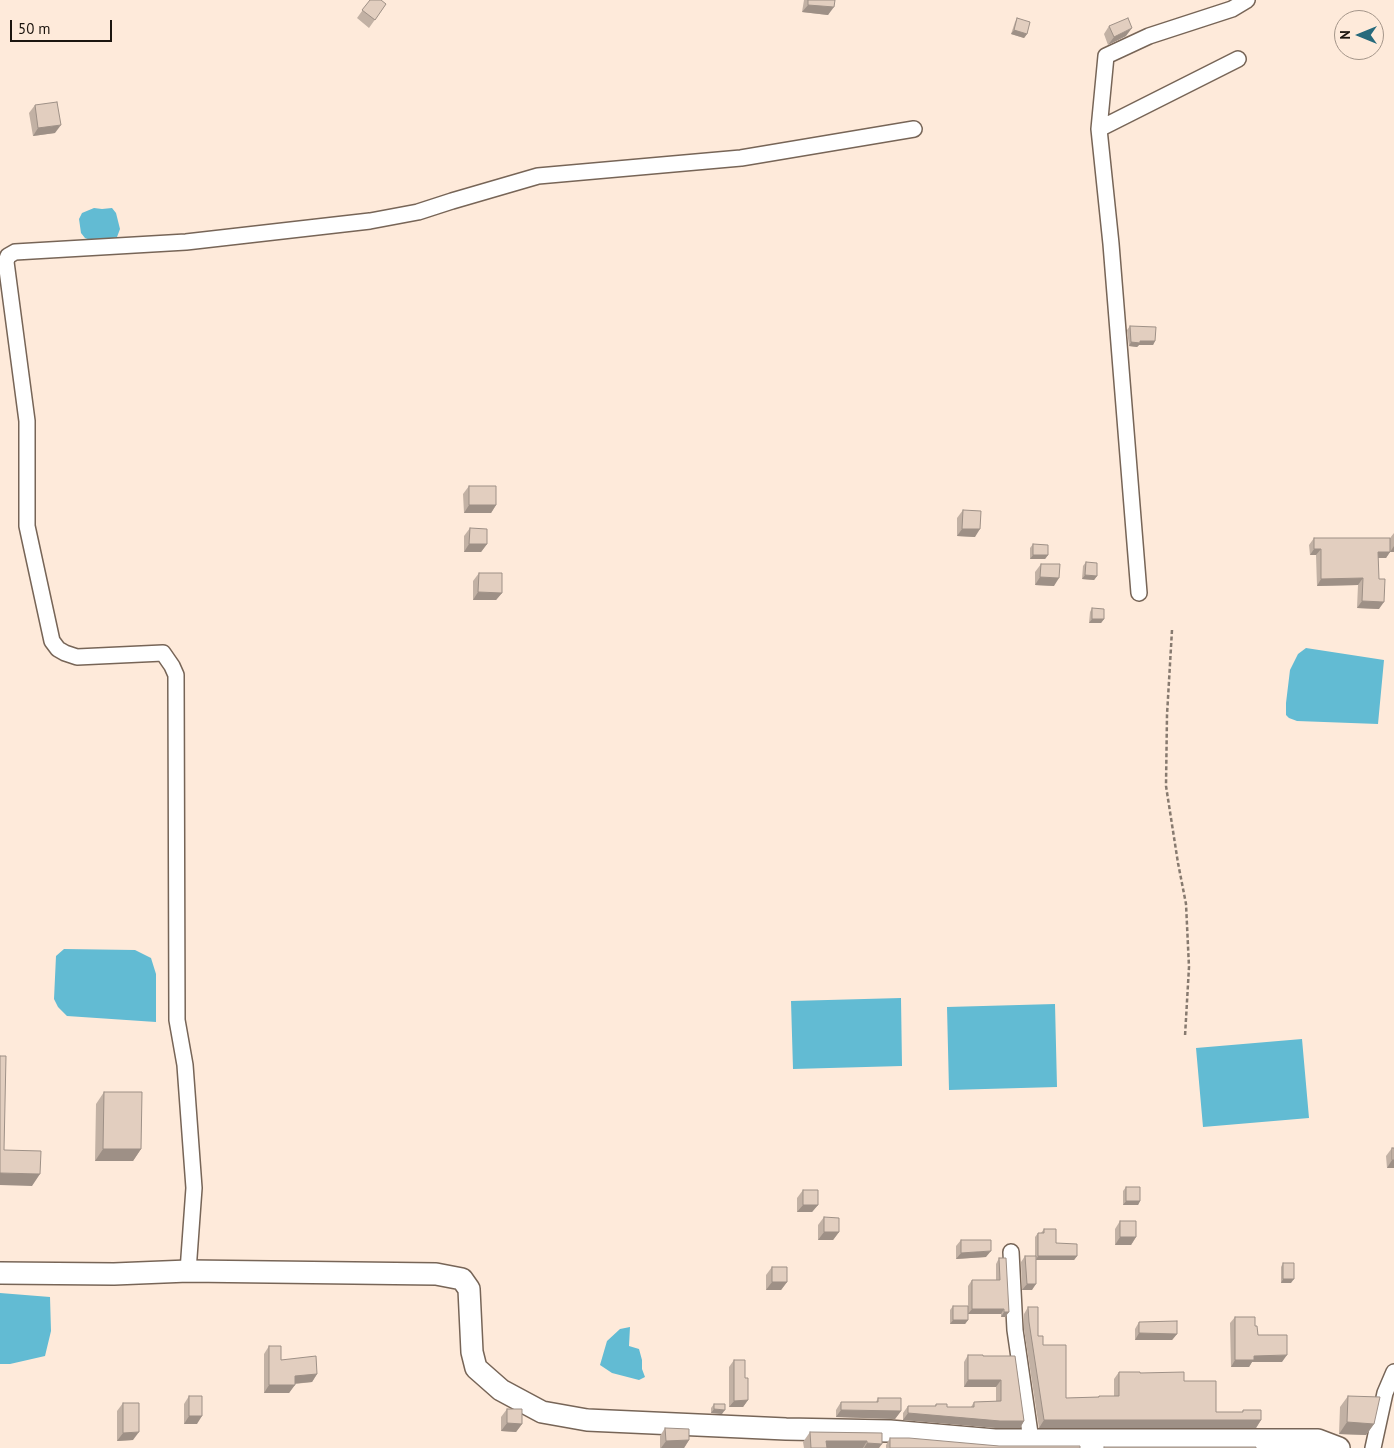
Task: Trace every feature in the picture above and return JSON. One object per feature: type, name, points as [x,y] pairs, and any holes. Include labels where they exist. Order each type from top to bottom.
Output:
[{"type":"main road","points":[[0,1273],[114,1274],[188,1271],[436,1274],[462,1279],[469,1289],[472,1352],[476,1368],[501,1390],[542,1412],[587,1420],[786,1429],[890,1431],[1037,1443],[1318,1440],[1339,1448]]},
{"type":"street","points":[[1139,593],[1112,254],[1099,128],[1106,56],[1149,36],[1232,9],[1247,0]]},
{"type":"street","points":[[1099,128],[1238,59]]},
{"type":"street","points":[[188,1271],[194,1188],[185,1065],[177,1020],[176,675],[163,653],[77,657],[58,649],[52,641],[27,526],[27,421],[6,262],[8,256],[15,252],[186,242],[370,221],[418,212],[538,176],[741,158],[914,129]]},
{"type":"street","points":[[1010,1252],[1015,1330],[1037,1443]]},
{"type":"street","points":[[1373,1448],[1385,1393],[1394,1372]]},
{"type":"path","points":[[1172,630],[1166,715],[1166,786],[1186,904],[1189,967],[1185,1036]]},
{"type":"water","points":[[94,208],[112,208],[116,213],[120,229],[117,237],[90,240],[81,233],[79,219],[82,213]]},
{"type":"water","points":[[1306,648],[1384,660],[1378,724],[1297,721],[1286,715],[1290,670],[1298,654]]},
{"type":"water","points":[[64,949],[135,950],[151,958],[156,974],[156,1022],[67,1016],[58,1007],[54,999],[56,956]]},
{"type":"water","points":[[901,998],[902,1066],[793,1069],[791,1001]]},
{"type":"water","points":[[1055,1004],[1057,1087],[949,1090],[947,1007]]},
{"type":"water","points":[[1302,1039],[1309,1118],[1203,1127],[1196,1048]]},
{"type":"water","points":[[0,1293],[50,1297],[51,1331],[45,1356],[10,1364],[0,1364]]},
{"type":"water","points":[[630,1327],[629,1346],[639,1349],[645,1377],[639,1380],[612,1373],[600,1365],[607,1341],[620,1329]]},
{"type":"building","points":[[370,0],[381,0],[386,4],[375,20],[362,10]]},
{"type":"building","points":[[808,0],[835,0],[834,7],[808,5]]},
{"type":"building","points":[[1017,18],[1030,22],[1027,34],[1014,30]]},
{"type":"building","points":[[1128,18],[1132,28],[1114,37],[1109,26]]},
{"type":"building","points":[[57,102],[61,125],[38,128],[35,105]]},
{"type":"building","points":[[1130,326],[1156,327],[1155,341],[1131,342]]},
{"type":"building","points":[[469,486],[496,486],[496,505],[469,505]]},
{"type":"building","points":[[963,510],[981,511],[980,529],[962,529]]},
{"type":"building","points":[[470,528],[487,529],[487,544],[469,544]]},
{"type":"building","points":[[1314,538],[1390,538],[1390,552],[1378,552],[1379,579],[1385,579],[1384,602],[1362,601],[1363,578],[1321,579],[1321,549],[1314,549]]},
{"type":"building","points":[[1033,544],[1048,545],[1048,555],[1033,555]]},
{"type":"building","points":[[1086,562],[1097,563],[1097,576],[1085,575]]},
{"type":"building","points":[[1041,564],[1060,564],[1059,578],[1040,577]]},
{"type":"building","points":[[479,573],[502,573],[502,593],[478,592]]},
{"type":"building","points":[[1092,608],[1104,609],[1104,619],[1092,619]]},
{"type":"building","points":[[0,1056],[6,1056],[4,1150],[41,1151],[40,1174],[0,1173]]},
{"type":"building","points":[[104,1092],[142,1092],[141,1149],[103,1149]]},
{"type":"building","points":[[1392,1148],[1394,1148],[1394,1160],[1392,1160]]},
{"type":"building","points":[[1126,1187],[1140,1187],[1140,1201],[1126,1201]]},
{"type":"building","points":[[803,1190],[818,1190],[818,1205],[803,1205]]},
{"type":"building","points":[[824,1217],[839,1218],[839,1232],[824,1232]]},
{"type":"building","points":[[1120,1221],[1136,1221],[1136,1237],[1120,1237]]},
{"type":"building","points":[[1044,1229],[1056,1229],[1056,1243],[1077,1244],[1077,1256],[1038,1256],[1038,1233],[1044,1233]]},
{"type":"building","points":[[961,1240],[991,1240],[991,1251],[961,1253]]},
{"type":"building","points":[[1025,1256],[1036,1256],[1036,1284],[1027,1284]]},
{"type":"building","points":[[999,1258],[1006,1258],[1009,1312],[1004,1312],[1004,1309],[972,1309],[972,1280],[1000,1280]]},
{"type":"building","points":[[1283,1263],[1294,1263],[1294,1279],[1283,1279]]},
{"type":"building","points":[[772,1267],[787,1267],[787,1282],[772,1282]]},
{"type":"building","points":[[953,1306],[968,1306],[968,1320],[953,1320]]},
{"type":"building","points":[[1028,1307],[1038,1307],[1038,1336],[1043,1336],[1043,1345],[1066,1345],[1066,1398],[1119,1396],[1119,1372],[1184,1372],[1184,1381],[1216,1381],[1216,1412],[1261,1410],[1261,1420],[1044,1420]]},
{"type":"building","points":[[1235,1317],[1255,1317],[1258,1335],[1287,1335],[1287,1355],[1254,1356],[1254,1360],[1235,1360]]},
{"type":"building","points":[[1177,1321],[1177,1334],[1139,1333],[1139,1322]]},
{"type":"building","points":[[269,1346],[281,1346],[281,1360],[316,1356],[317,1374],[295,1376],[295,1385],[269,1385]]},
{"type":"building","points":[[968,1355],[1015,1356],[1024,1421],[1000,1421],[908,1413],[908,1406],[947,1404],[947,1407],[974,1407],[974,1402],[1001,1401],[1001,1380],[968,1380]]},
{"type":"building","points":[[734,1360],[745,1360],[745,1378],[748,1378],[748,1400],[734,1401]]},
{"type":"building","points":[[189,1396],[202,1396],[202,1416],[189,1416]]},
{"type":"building","points":[[1348,1396],[1380,1397],[1374,1424],[1347,1422]]},
{"type":"building","points":[[878,1398],[901,1398],[901,1411],[841,1410],[841,1402],[878,1402]]},
{"type":"building","points":[[123,1403],[139,1403],[139,1432],[123,1433]]},
{"type":"building","points":[[714,1404],[725,1404],[725,1410],[714,1409]]},
{"type":"building","points":[[507,1409],[522,1409],[522,1424],[507,1423]]},
{"type":"building","points":[[665,1428],[689,1429],[689,1440],[666,1441]]},
{"type":"building","points":[[810,1432],[882,1433],[882,1444],[867,1443],[867,1441],[826,1441],[827,1448],[811,1448]]},
{"type":"building","points":[[890,1438],[999,1446],[1080,1446],[1080,1448],[890,1448]]},
{"type":"building","points":[[1256,1447],[1256,1448],[1104,1448]]}]
